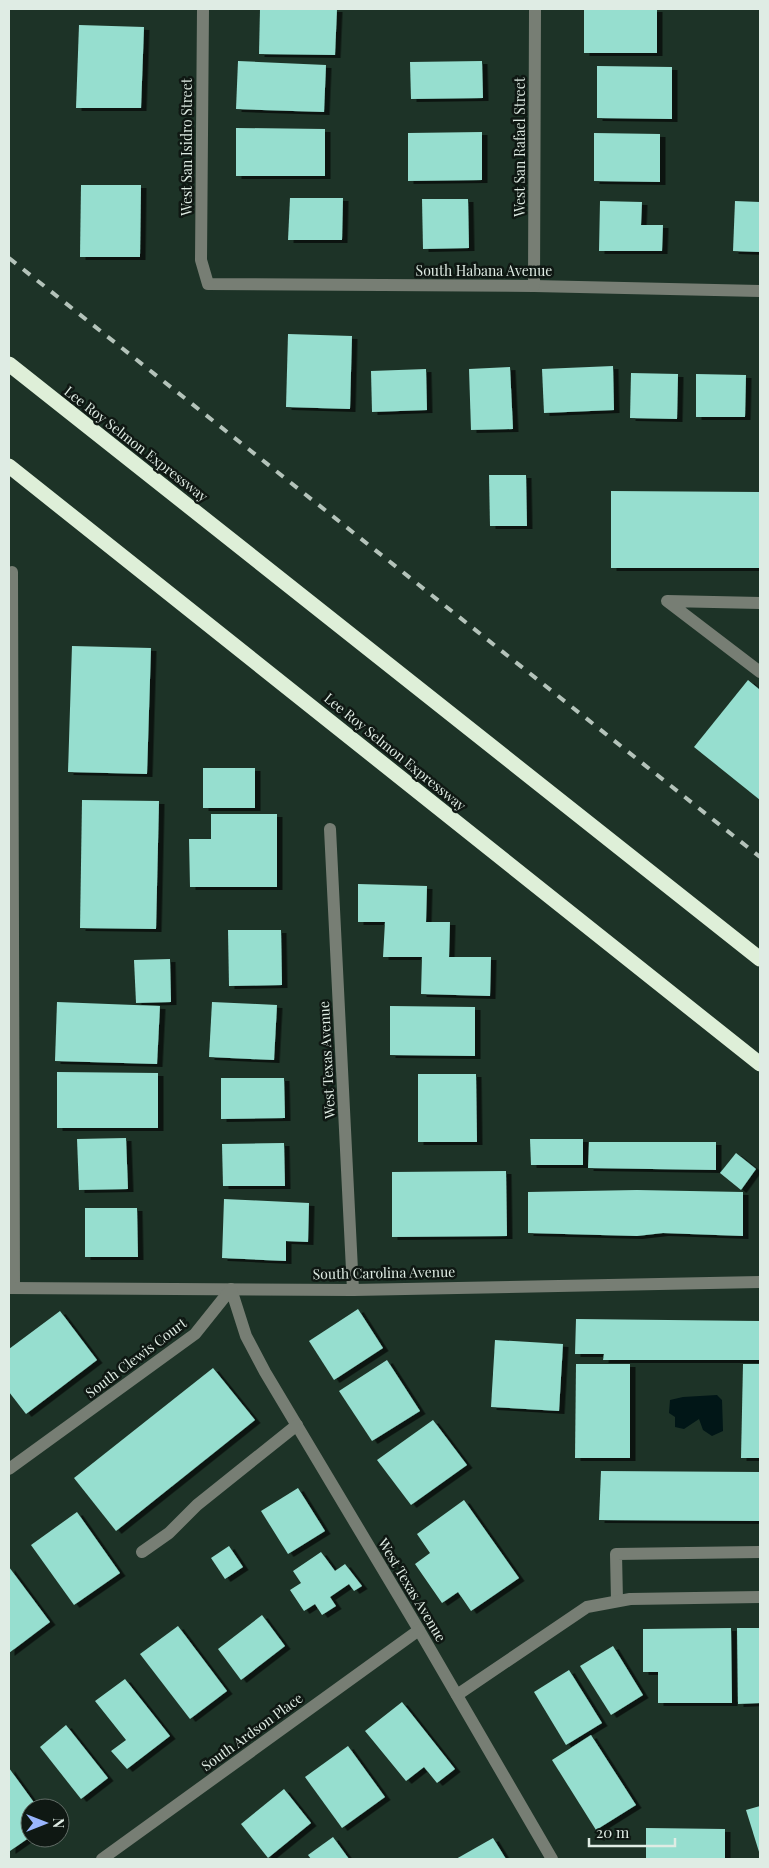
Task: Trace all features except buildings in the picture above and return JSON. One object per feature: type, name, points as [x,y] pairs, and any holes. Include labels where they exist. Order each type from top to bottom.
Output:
[{"type":"highway","name":"Lee Roy Selmon Expressway","points":[[9,364],[760,959]]},
{"type":"highway","name":"Lee Roy Selmon Expressway","points":[[9,466],[760,1064]]},
{"type":"street","name":"West San Isidro Street","points":[[203,9],[201,260],[208,284]]},
{"type":"street","name":"West San Rafael Street","points":[[534,286],[535,9]]},
{"type":"street","name":"South Habana Avenue","points":[[208,284],[534,286],[760,291]]},
{"type":"street","points":[[11,1288],[12,572]]},
{"type":"street","points":[[760,603],[667,602],[760,672]]},
{"type":"street","name":"West Texas Avenue","points":[[330,829],[353,1290]]},
{"type":"street","name":"South Carolina Avenue","points":[[11,1288],[353,1290],[760,1282]]},
{"type":"street","name":"West Texas Avenue","points":[[231,1289],[246,1336],[552,1859]]},
{"type":"street","name":"South Clewis Court","points":[[9,1469],[195,1334],[231,1289]]},
{"type":"street","points":[[142,1552],[169,1533],[197,1505],[297,1425]]},
{"type":"street","points":[[617,1601],[616,1554],[760,1552]]},
{"type":"street","points":[[457,1695],[586,1607],[630,1598],[760,1597]]},
{"type":"street","name":"South Ardson Place","points":[[102,1859],[419,1630]]},
{"type":"shaded area","points":[[717,1395],[722,1400],[723,1431],[712,1436],[703,1430],[699,1419],[684,1429],[675,1427],[675,1417],[669,1413],[670,1400],[683,1397]]},
{"type":"railway","points":[[9,258],[760,857]]}]
